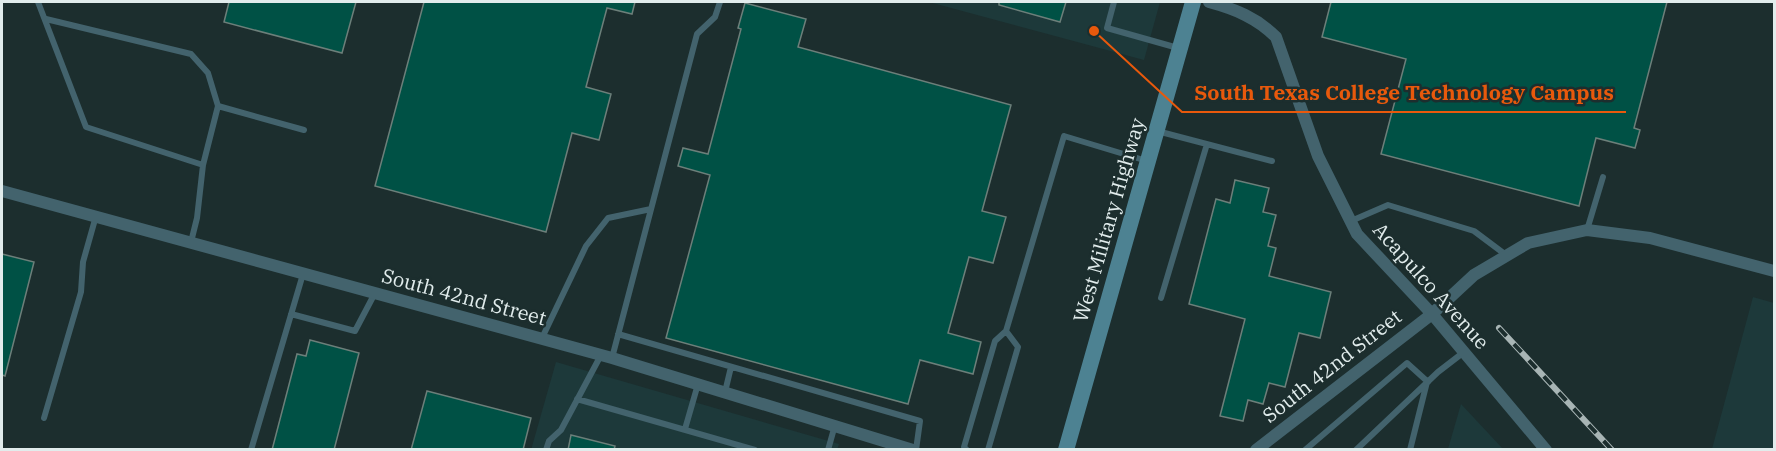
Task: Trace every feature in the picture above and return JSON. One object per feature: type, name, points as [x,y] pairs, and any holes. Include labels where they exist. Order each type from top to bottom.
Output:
[{"type":"main road","name":"West Military Highway","points":[[1065,450],[1193,2]]},
{"type":"street","name":"Acapulco Avenue","points":[[1209,2],[1233,9],[1263,23],[1276,37],[1318,156],[1357,234],[1432,314],[1546,450]]},
{"type":"street","name":"South 42nd Street","points":[[2,190],[606,356],[835,425],[892,447],[915,450]]},
{"type":"street","name":"South 42nd Street","points":[[1256,450],[1432,314],[1474,275],[1528,243],[1587,230],[1650,238],[1774,271]]},
{"type":"lane","points":[[38,2],[86,128],[204,165]]},
{"type":"lane","points":[[546,450],[549,441],[561,430],[577,399],[618,334],[697,34],[715,17],[720,2]]},
{"type":"lane","points":[[1114,2],[1107,28],[1179,49]]},
{"type":"lane","points":[[46,19],[191,54],[208,73],[218,106],[204,165],[197,218],[190,242]]},
{"type":"lane","points":[[218,106],[304,130]]},
{"type":"lane","points":[[1156,131],[1272,161]]},
{"type":"lane","points":[[967,450],[964,447],[995,341],[1006,331],[1064,136],[1148,162]]},
{"type":"lane","points":[[1161,298],[1207,144]]},
{"type":"lane","points":[[1587,230],[1603,177]]},
{"type":"lane","points":[[1351,221],[1388,205],[1474,231],[1507,255]]},
{"type":"lane","points":[[542,339],[586,246],[608,218],[651,209]]},
{"type":"lane","points":[[44,418],[81,292],[83,262],[96,216]]},
{"type":"lane","points":[[251,450],[303,273]]},
{"type":"lane","points":[[291,314],[355,331],[375,293]]},
{"type":"lane","points":[[988,450],[1018,347],[1006,331]]},
{"type":"lane","points":[[618,334],[920,421],[915,450]]},
{"type":"lane","points":[[1356,450],[1428,382],[1464,352]]},
{"type":"lane","points":[[1305,450],[1407,363],[1428,382]]},
{"type":"lane","points":[[725,392],[731,367]]},
{"type":"lane","points":[[1404,450],[1411,446],[1428,382]]},
{"type":"lane","points":[[685,429],[698,384]]},
{"type":"lane","points":[[577,399],[755,450]]},
{"type":"lane","points":[[828,450],[835,425]]},
{"type":"shaded area","points":[[929,2],[1160,2],[1144,60]]},
{"type":"shaded area","points":[[1753,297],[1774,303],[1774,449],[1712,449]]},
{"type":"shaded area","points":[[556,362],[839,444],[837,450],[531,450]]},
{"type":"shaded area","points":[[1461,404],[1503,449],[1448,449]]},
{"type":"building","points":[[229,2],[356,2],[342,53],[224,22]]},
{"type":"building","points":[[424,2],[635,2],[632,14],[607,8],[586,87],[611,94],[599,140],[572,133],[546,232],[375,186]]},
{"type":"building","points":[[999,2],[1066,2],[1060,22],[999,5]]},
{"type":"building","points":[[1331,2],[1667,2],[1634,128],[1640,130],[1635,148],[1596,138],[1579,206],[1381,154],[1406,59],[1322,37]]},
{"type":"building","points":[[745,3],[806,19],[798,47],[1011,105],[982,211],[1006,217],[993,263],[969,257],[948,333],[981,342],[973,374],[920,360],[908,404],[666,338],[710,175],[678,166],[683,148],[708,154],[741,29],[738,28]]},
{"type":"building","points":[[1235,180],[1269,188],[1263,212],[1276,215],[1268,246],[1276,248],[1269,276],[1331,292],[1320,338],[1299,333],[1285,387],[1269,383],[1263,404],[1248,400],[1243,421],[1220,416],[1245,319],[1189,304],[1216,199],[1230,203]]},
{"type":"building","points":[[2,254],[34,262],[5,376],[2,375]]},
{"type":"building","points":[[310,340],[359,353],[334,450],[272,450],[297,354],[306,356]]},
{"type":"building","points":[[427,391],[531,418],[523,450],[411,450]]},
{"type":"building","points":[[571,435],[615,446],[614,450],[568,450]]},
{"type":"railway","points":[[1499,328],[1612,450]]},
{"type":"place","name":"South Texas College Technology Campus","points":[[1094,31]]}]
